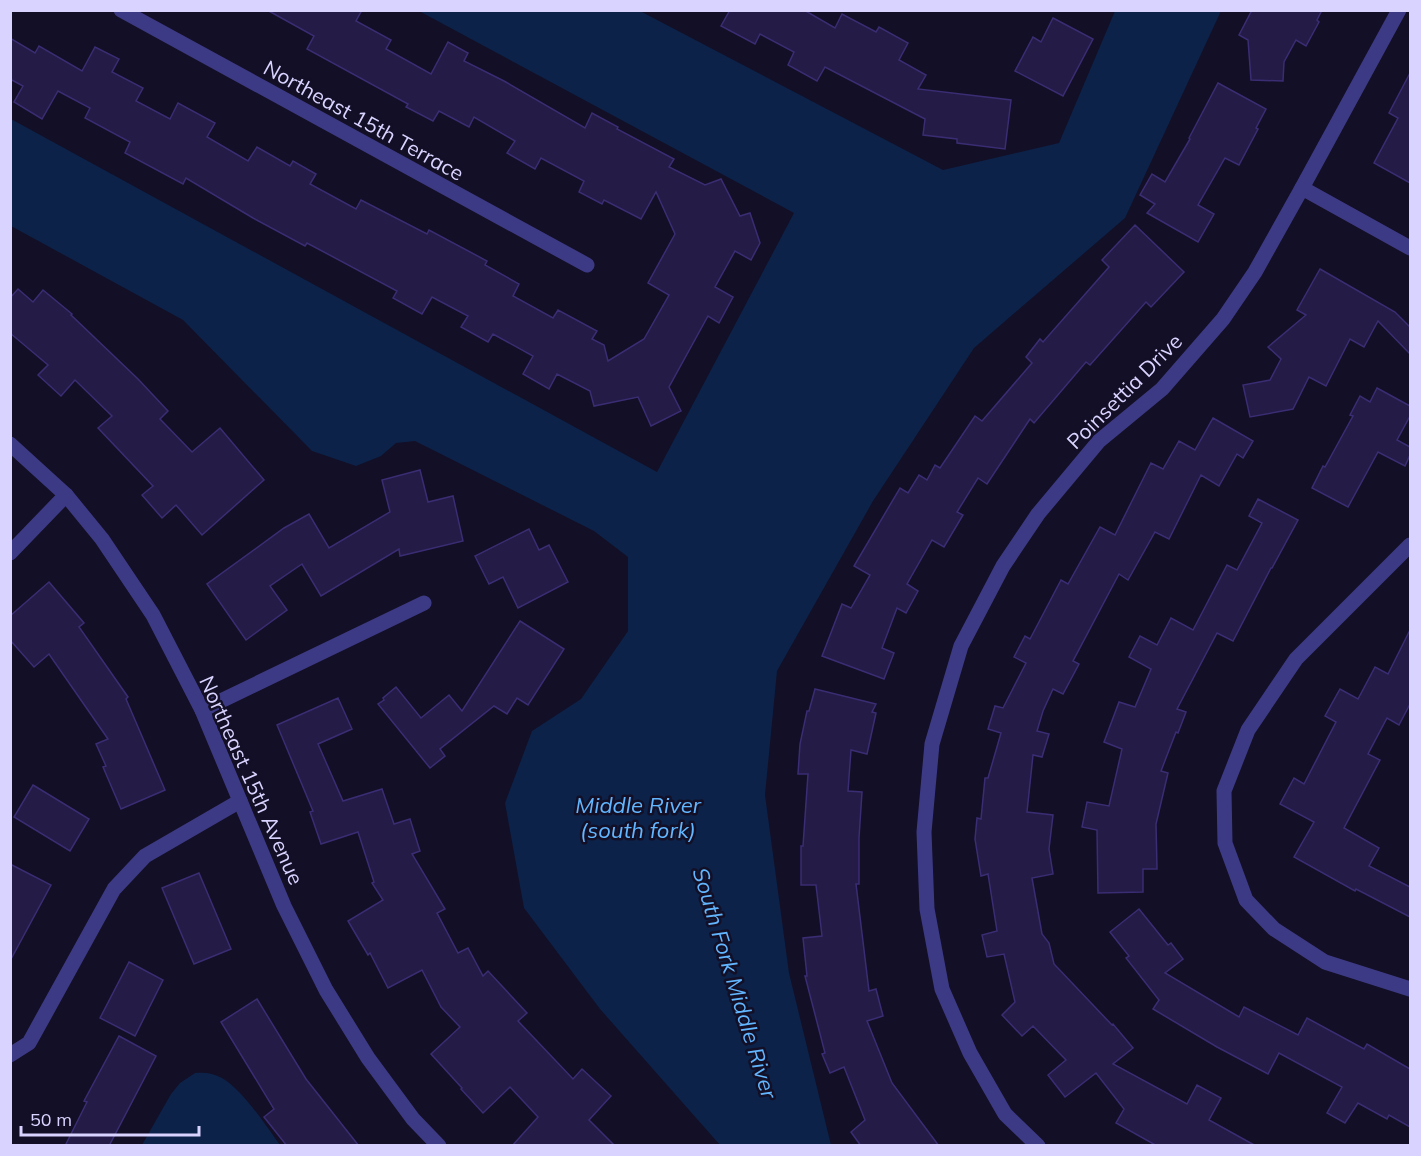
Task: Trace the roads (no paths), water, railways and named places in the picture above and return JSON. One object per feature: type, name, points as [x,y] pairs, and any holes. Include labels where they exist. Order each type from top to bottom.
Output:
[{"type":"street","name":"Northeast 15th Terrace","points":[[121,10],[587,265]]},
{"type":"street","name":"Poinsettia Drive","points":[[1038,1146],[1005,1114],[970,1053],[942,989],[927,909],[924,832],[932,744],[961,646],[1003,566],[1038,514],[1099,441],[1162,389],[1223,319],[1255,272],[1399,10]]},
{"type":"street","points":[[1302,188],[1410,248]]},
{"type":"street","name":"Northeast 15th Avenue","points":[[10,444],[66,495],[102,539],[153,615],[202,710],[285,906],[326,990],[368,1058],[413,1119],[439,1146]]},
{"type":"street","points":[[10,554],[66,495]]},
{"type":"street","points":[[1410,545],[1296,659],[1248,730],[1224,790],[1225,843],[1246,900],[1274,929],[1326,962],[1410,989]]},
{"type":"street","points":[[202,710],[424,603]]},
{"type":"street","points":[[10,1055],[29,1043],[114,889],[145,856],[240,801]]},
{"type":"water","name":"Middle River (south fork)","points":[[419,11],[640,11],[943,170],[1059,143],[1115,11],[1221,11],[1125,218],[974,348],[873,501],[777,671],[765,795],[789,973],[831,1145],[720,1145],[600,1009],[524,908],[505,803],[532,731],[581,699],[628,631],[628,557],[594,531],[415,441],[396,443],[381,456],[356,466],[312,451],[183,320],[11,226],[11,119],[657,472],[794,213]]},
{"type":"water","points":[[195,1073],[212,1074],[230,1084],[254,1109],[280,1145],[142,1145],[171,1094],[180,1083]]},
{"type":"water label","name":"South Fork Middle River","points":[[735,983]]}]
